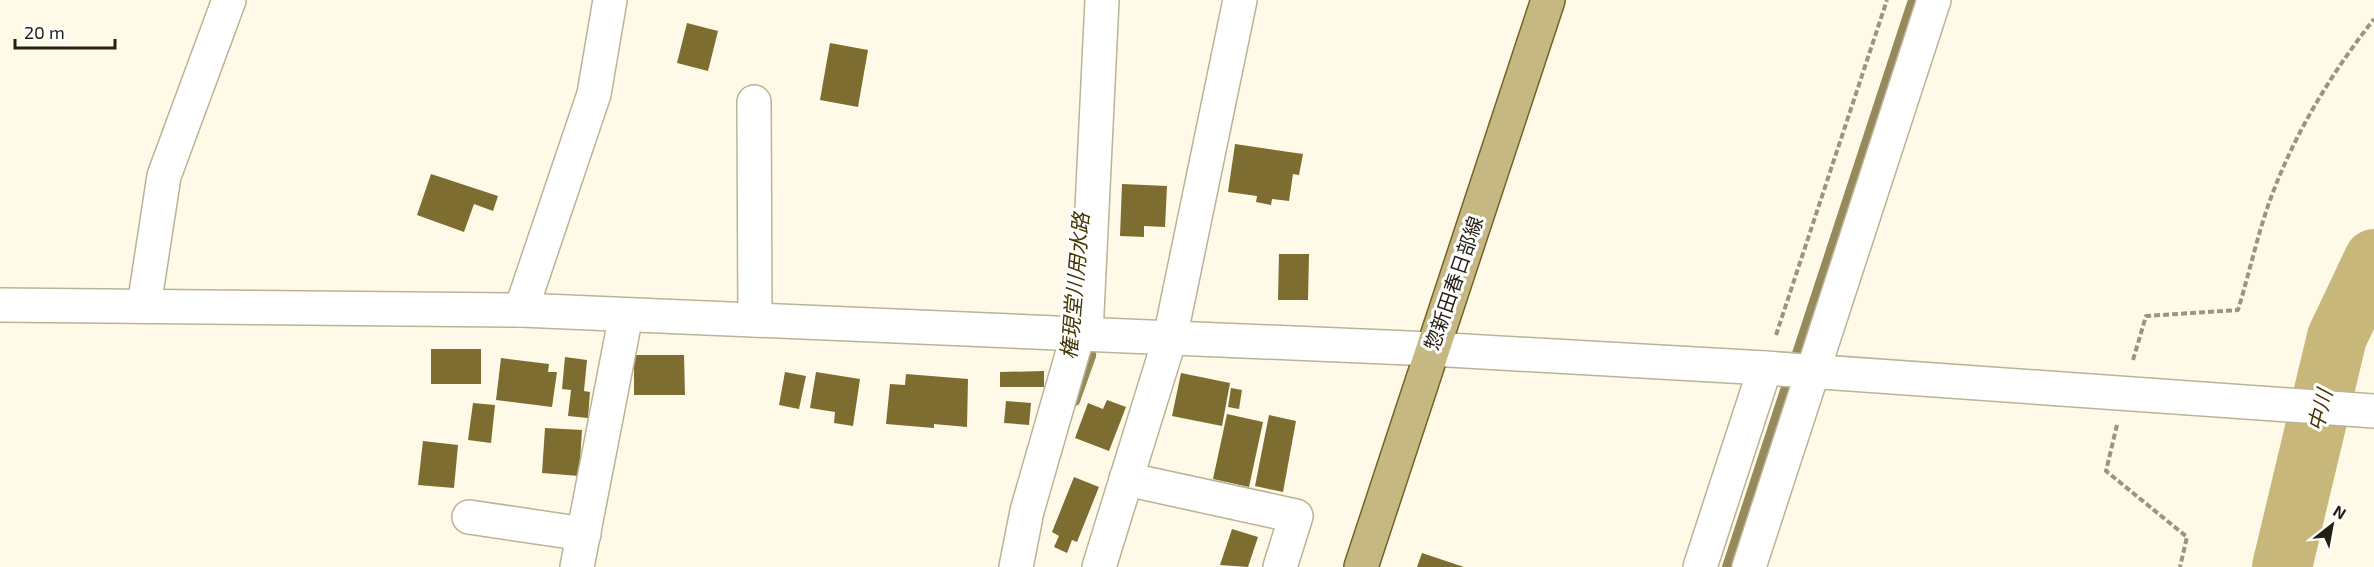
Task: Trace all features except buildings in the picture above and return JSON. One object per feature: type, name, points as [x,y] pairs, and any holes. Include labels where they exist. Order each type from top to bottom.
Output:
[{"type":"main road","name":"惣新田春日部線","points":[[1360,567],[1548,0]]},
{"type":"street","points":[[144,306],[164,176],[230,0]]},
{"type":"street","points":[[521,310],[594,94],[610,0]]},
{"type":"street","points":[[1016,567],[1027,511],[1092,335],[1102,0]]},
{"type":"street","points":[[1099,567],[1170,338],[1240,0]]},
{"type":"street","points":[[1749,567],[1934,0]]},
{"type":"street","points":[[754,102],[755,320]]},
{"type":"street","points":[[0,305],[521,310],[1431,349],[1812,371],[2374,411]]},
{"type":"street","points":[[578,567],[626,315]]},
{"type":"street","points":[[1700,567],[1765,368]]},
{"type":"street","points":[[1126,479],[1296,516],[1280,567]]},
{"type":"street","points":[[469,517],[584,534]]},
{"type":"path","points":[[1765,368],[1887,0]]},
{"type":"path","points":[[2180,567],[2187,537],[2106,471],[2138,395],[2146,316],[2238,309],[2269,204],[2290,154],[2324,88],[2374,19]]},
{"type":"waterway","points":[[1727,567],[1913,0]]},
{"type":"waterway","name":"中川","points":[[2282,567],[2337,337],[2374,259]]},
{"type":"waterway","name":"権現堂川用水路","points":[[1075,401],[1091,356],[1092,339]]}]
